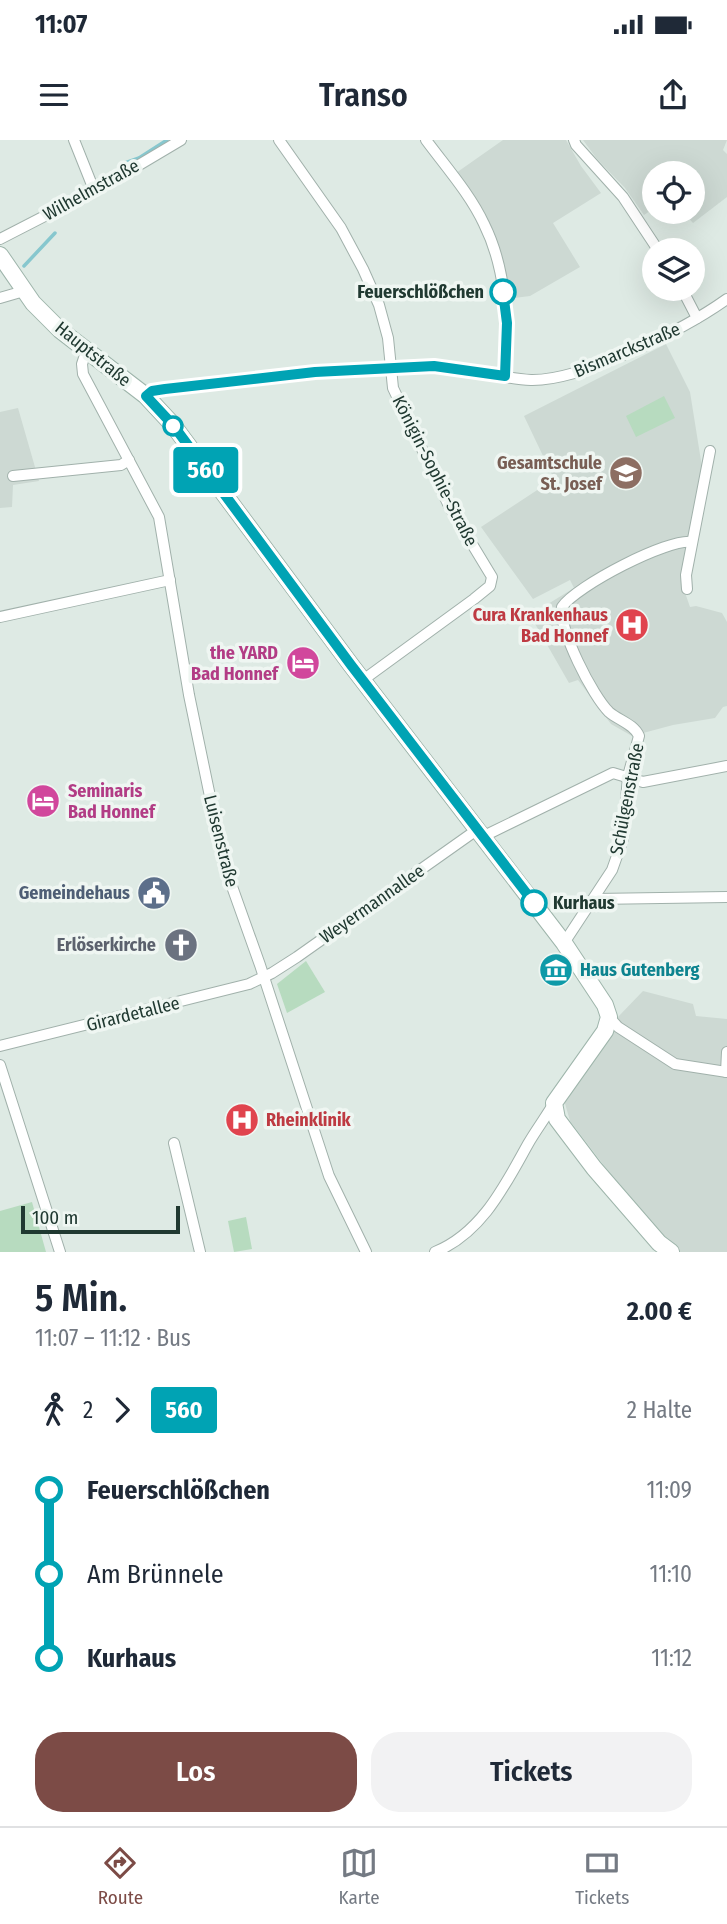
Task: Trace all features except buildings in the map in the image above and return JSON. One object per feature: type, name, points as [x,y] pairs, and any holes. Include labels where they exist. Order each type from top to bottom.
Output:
[{"type":"main road","name":"Hauptstraße","points":[[0,255],[24,291],[60,330],[146,396],[173,425],[564,943],[605,1006],[609,1017]]},
{"type":"main road","points":[[609,1017],[605,1031],[552,1114],[594,1168],[671,1252]]},
{"type":"street","points":[[74,140],[94,190]]},
{"type":"street","name":"Wilhelmstraße","points":[[0,239],[94,190],[181,140]]},
{"type":"street","name":"Königin-Sophie-Straße","points":[[279,140],[341,228],[363,269],[379,305],[388,338],[393,388],[449,506],[492,577],[490,586],[474,599],[363,680]]},
{"type":"street","points":[[426,140],[484,223],[496,255],[507,323],[505,376]]},
{"type":"street","points":[[575,140],[576,145],[623,197],[651,238]]},
{"type":"street","points":[[0,298],[24,291]]},
{"type":"street","name":"Bismarckstraße","points":[[146,396],[152,391],[165,389],[315,372],[434,366],[530,380],[551,379],[575,374],[642,345],[697,318],[727,299]]},
{"type":"street","points":[[688,301],[697,318]]},
{"type":"street","name":"Luisenstraße","points":[[86,352],[82,364],[83,374],[159,517],[189,695],[224,864],[329,1176],[366,1252]]},
{"type":"street","points":[[687,589],[686,575],[710,451]]},
{"type":"street","points":[[13,476],[121,465],[129,460]]},
{"type":"street","name":"Schülgenstraße","points":[[564,943],[612,870],[623,839],[628,776],[639,736],[636,730],[612,715],[594,693],[562,622],[562,607],[570,597],[617,567],[680,542],[692,542]]},
{"type":"street","points":[[0,617],[170,580]]},
{"type":"street","name":"Weyermannallee","points":[[264,977],[298,957],[481,833],[609,775],[619,774],[643,782],[727,766]]},
{"type":"street","points":[[595,899],[727,897]]},
{"type":"street","name":"Girardetallee","points":[[0,1046],[199,998],[264,977]]},
{"type":"street","name":"Hauptstraße","points":[[609,1017],[618,1027],[675,1064],[727,1072]]},
{"type":"street","points":[[727,1052],[727,1072]]},
{"type":"street","points":[[0,1065],[60,1252]]},
{"type":"street","points":[[435,1252],[449,1246],[496,1202],[530,1140],[552,1114]]},
{"type":"street","points":[[174,1143],[200,1252]]},
{"type":"shaded area","points":[[503,140],[566,140],[601,193],[553,223],[580,267],[530,296],[507,299],[500,257],[456,173]]},
{"type":"shaded area","points":[[583,140],[727,140],[723,150],[727,154],[727,197],[705,214],[705,161],[642,161],[642,212],[625,188]]},
{"type":"shaded area","points":[[666,344],[690,392],[702,467],[683,562],[682,584],[690,607],[722,613],[727,622],[727,706],[723,707],[715,718],[632,736],[611,724],[578,680],[569,683],[530,615],[574,588],[570,580],[533,599],[481,527],[554,479],[524,416]]},
{"type":"shaded area","points":[[18,408],[39,481],[13,485],[12,507],[0,508],[0,412]]},
{"type":"shaded area","points":[[643,991],[693,1004],[696,1016],[727,1019],[727,1252],[678,1252],[651,1227],[570,1121],[564,1100],[618,1017]]},
{"type":"green space","points":[[664,396],[675,418],[636,437],[626,416]]},
{"type":"green space","points":[[306,961],[325,992],[287,1013],[277,984]]},
{"type":"green space","points":[[32,1202],[46,1252],[0,1252],[0,1211]]},
{"type":"green space","points":[[246,1217],[252,1249],[234,1252],[228,1221]]},
{"type":"waterway","points":[[125,163],[139,158],[167,140]]},
{"type":"waterway","points":[[24,266],[55,233]]},
{"type":"bus line","name":"560","points":[[503,292],[507,323],[505,376],[434,366],[315,372],[165,389],[152,391],[146,396],[173,425],[351,665],[534,903]]},
{"type":"place","name":"Feuerschlößchen","points":[[503,292]]},
{"type":"place","name":"Gesamtschule St. Josef","points":[[626,473]]},
{"type":"place","name":"Cura Krankenhaus Bad Honnef","points":[[632,625]]},
{"type":"place","name":"the YARD Bad Honnef","points":[[303,663]]},
{"type":"place","name":"Seminaris Bad Honnef","points":[[43,801]]},
{"type":"place","name":"Gemeindehaus","points":[[154,893]]},
{"type":"place","name":"Kurhaus","points":[[534,903]]},
{"type":"place","name":"Erlöserkirche","points":[[181,945]]},
{"type":"place","name":"Haus Gutenberg","points":[[556,970]]},
{"type":"place","name":"Rheinklinik","points":[[242,1120]]}]
